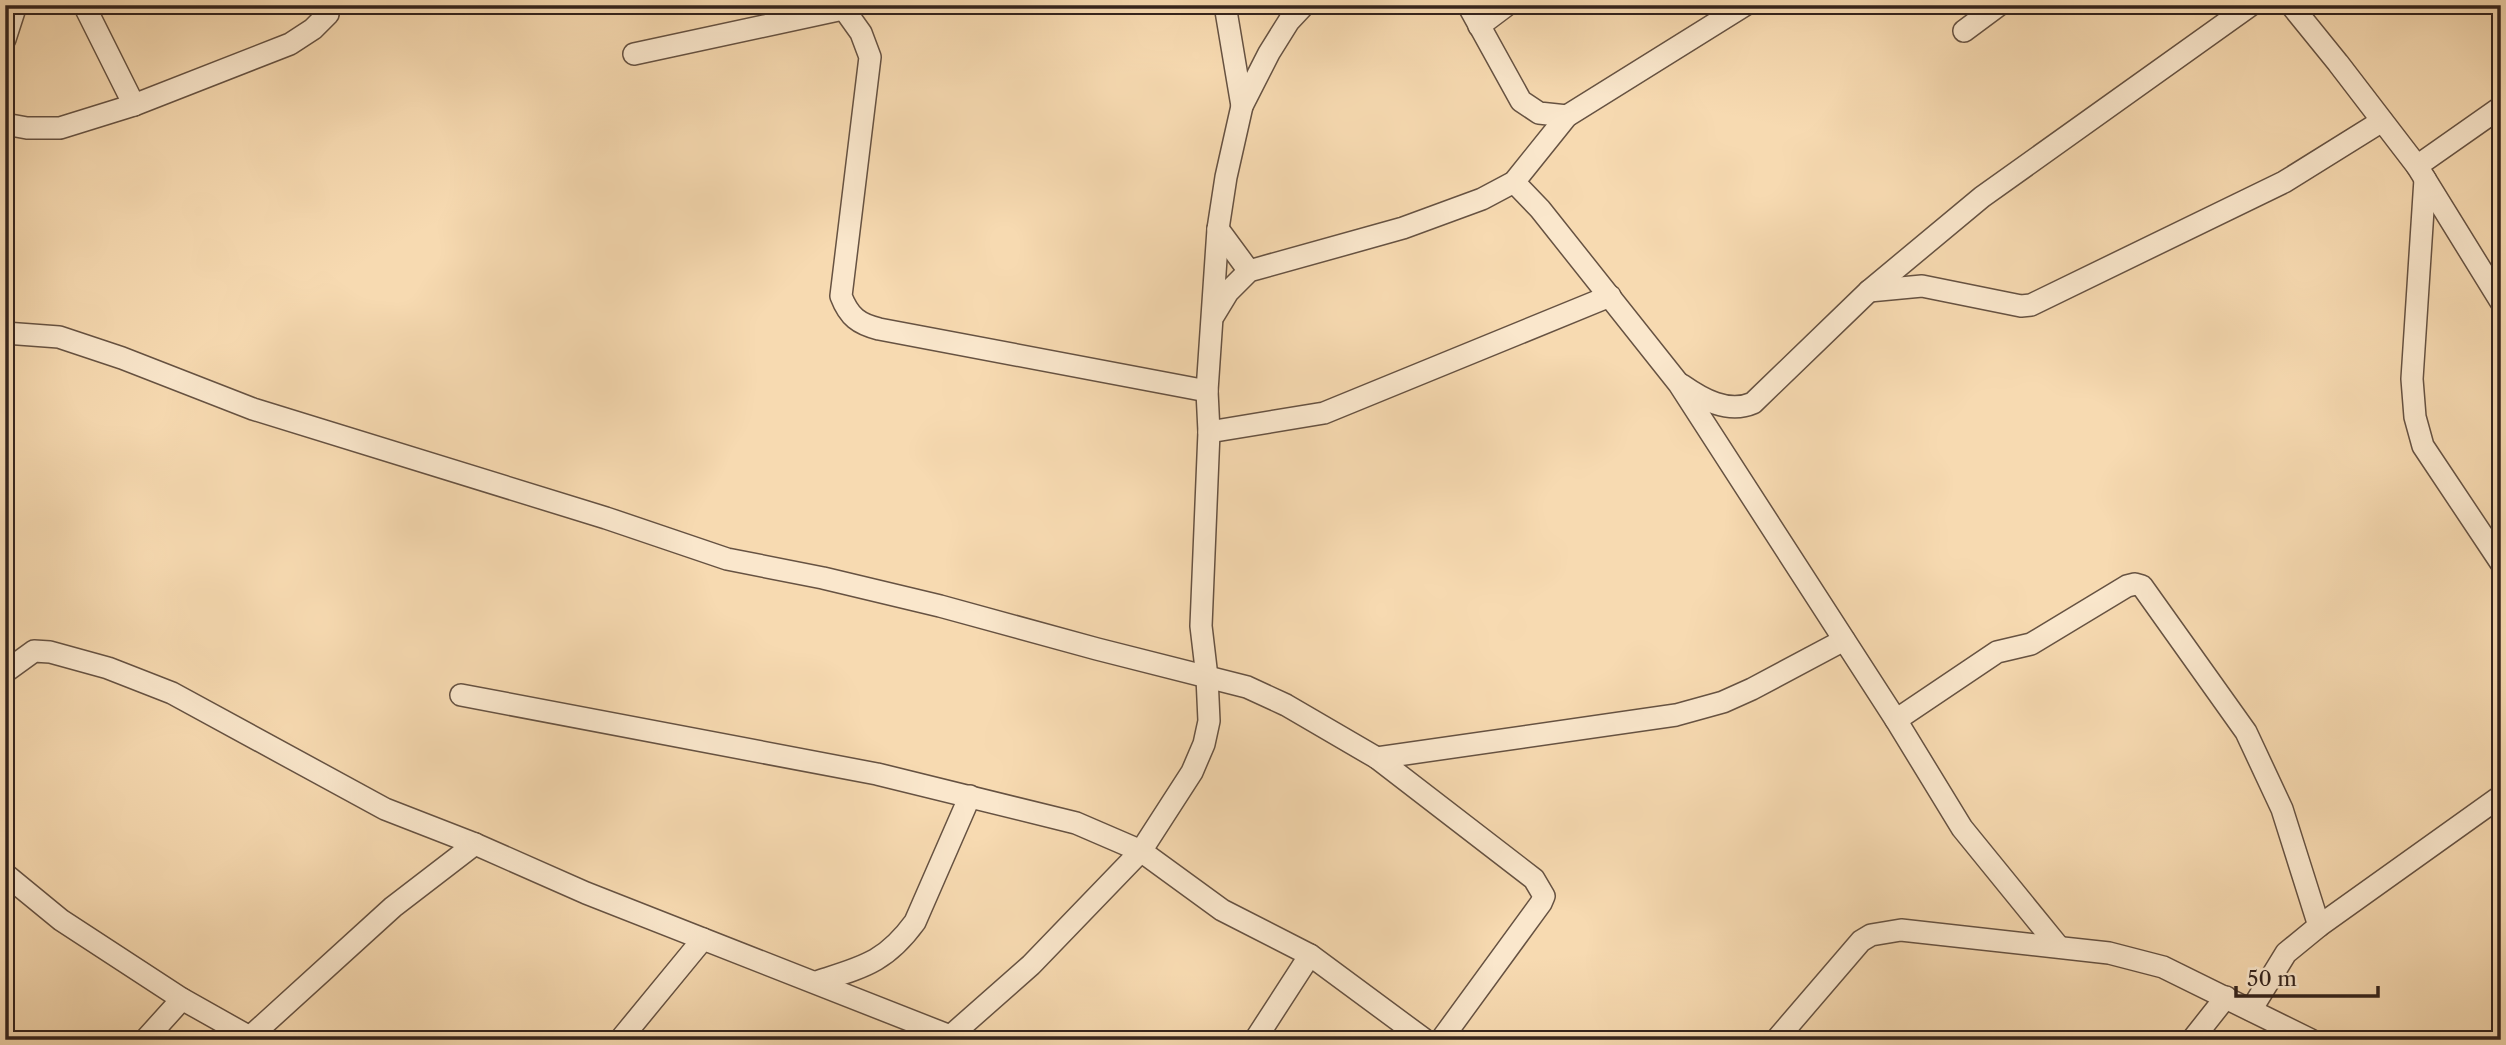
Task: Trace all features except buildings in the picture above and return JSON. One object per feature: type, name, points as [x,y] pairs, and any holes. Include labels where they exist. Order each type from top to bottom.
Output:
[{"type":"street","points":[[84,5],[134,105]]},
{"type":"street","points":[[1225,5],[1242,106]]},
{"type":"street","points":[[5,672],[34,651],[50,652],[108,668],[172,692],[385,809],[475,844],[586,893],[816,982],[948,1038],[1031,965],[1141,851],[1192,772],[1203,744],[1209,721],[1201,626],[1209,432],[1207,391],[1218,229],[1226,177],[1242,106],[1269,53],[1289,21],[1304,5]]},
{"type":"street","points":[[1468,5],[1521,101],[1539,113],[1567,116]]},
{"type":"street","points":[[1479,26],[1507,5]]},
{"type":"street","points":[[1213,316],[1228,292],[1249,271],[1403,228],[1482,199],[1514,183],[1567,116],[1745,5]]},
{"type":"street","points":[[1964,31],[1999,5]]},
{"type":"street","points":[[1679,384],[1717,404],[1733,407],[1753,403],[1868,291],[1982,197],[2251,5]]},
{"type":"street","points":[[2291,5],[2421,173],[2501,302]]},
{"type":"street","points":[[634,54],[842,7],[861,33],[870,57],[841,296],[852,317],[862,324],[879,329],[1207,391]]},
{"type":"street","points":[[5,38],[12,8]]},
{"type":"street","points":[[5,124],[27,128],[60,128],[134,105],[290,44],[313,29],[332,8]]},
{"type":"street","points":[[2501,107],[2421,173],[2412,379],[2415,417],[2423,446],[2501,562]]},
{"type":"street","points":[[1868,291],[1922,286],[2021,306],[2031,305],[2284,183],[2382,121]]},
{"type":"street","points":[[1514,183],[1540,209],[1679,384],[1896,720],[1962,828],[2058,946]]},
{"type":"street","points":[[1218,229],[1249,271]]},
{"type":"street","points":[[1209,432],[1324,413],[1610,296]]},
{"type":"street","points":[[5,333],[59,337],[122,358],[253,409],[606,518],[727,559],[823,578],[940,606],[1247,687],[1286,705],[1377,758],[1534,879],[1544,896],[1441,1040]]},
{"type":"street","points":[[1896,720],[1997,652],[2031,644],[2127,586],[2142,586],[2246,732],[2282,809],[2319,926]]},
{"type":"street","points":[[1377,758],[1676,715],[1723,702],[1844,640]]},
{"type":"street","points":[[460,695],[814,761],[1076,823],[1141,851],[1222,910],[1310,955],[1425,1040]]},
{"type":"street","points":[[816,982],[867,966],[884,956],[902,939],[915,922],[970,796]]},
{"type":"street","points":[[2251,1010],[2286,953],[2319,926],[2501,796]]},
{"type":"street","points":[[5,874],[61,920],[182,999],[252,1038],[393,907],[475,844]]},
{"type":"street","points":[[1776,1040],[1855,947],[1871,935],[1901,930],[2109,953],[2162,967],[2251,1010],[2282,1033],[2311,1040]]},
{"type":"street","points":[[620,1040],[703,939]]},
{"type":"street","points":[[1255,1040],[1310,955]]},
{"type":"street","points":[[2192,1040],[2226,997]]},
{"type":"street","points":[[145,1040],[182,999]]}]
